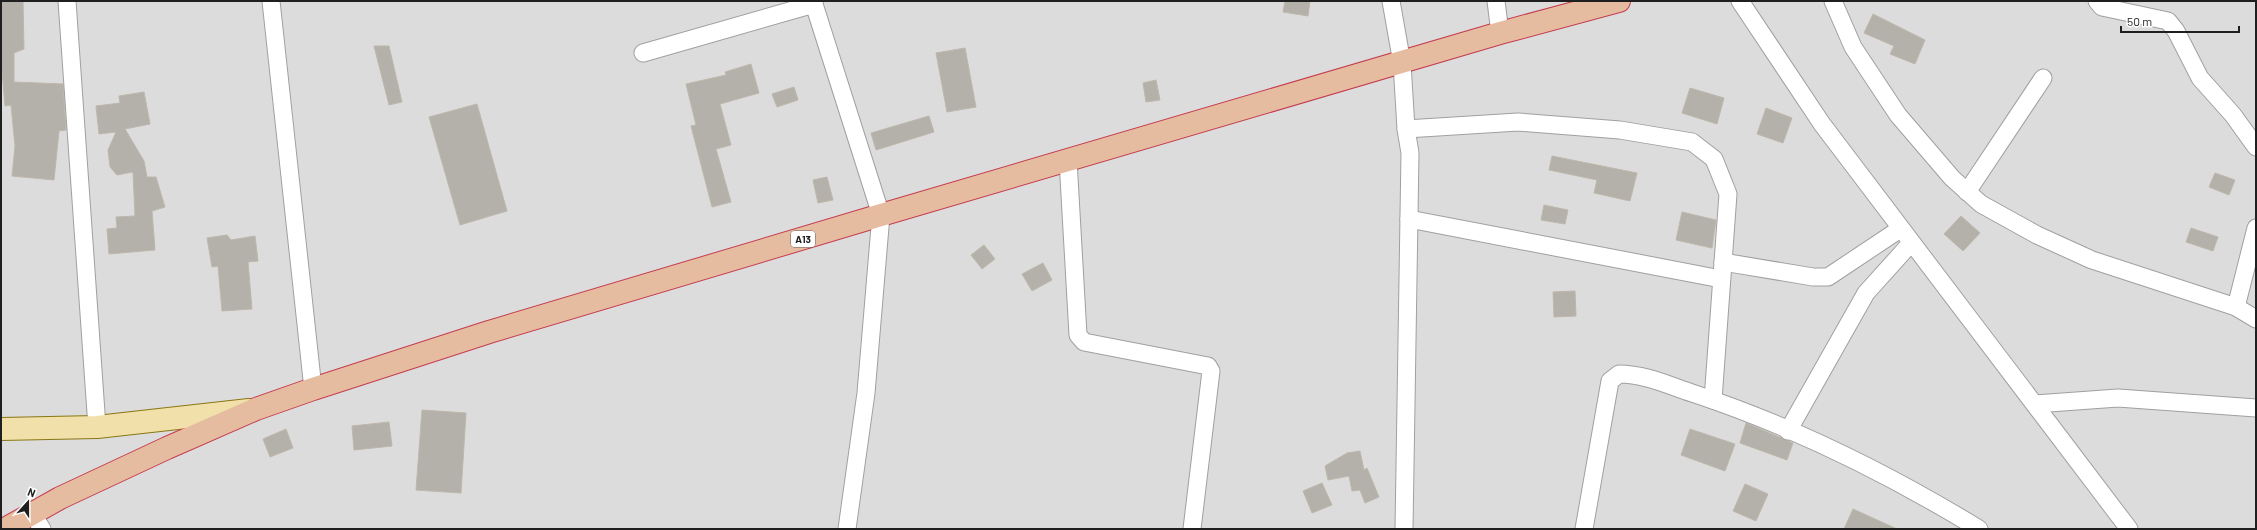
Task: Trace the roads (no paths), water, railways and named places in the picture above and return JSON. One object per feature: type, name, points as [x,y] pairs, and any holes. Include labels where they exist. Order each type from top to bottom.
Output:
[{"type":"highway","name":"A13","points":[[5,529],[37,521],[167,448],[256,409],[314,389],[489,332],[881,215],[1500,33],[1619,1]]},
{"type":"main road","points":[[1,429],[97,427],[256,409]]},
{"type":"street","points":[[67,1],[97,427]]},
{"type":"street","points":[[271,1],[314,389]]},
{"type":"street","points":[[1390,1],[1402,63],[1406,129],[1410,154],[1404,529]]},
{"type":"street","points":[[1496,1],[1500,33]]},
{"type":"street","points":[[1740,1],[1822,124],[1900,229],[2129,529]]},
{"type":"street","points":[[1834,1],[1853,47],[1898,115],[1952,178],[1981,204],[2037,235],[2092,260],[2236,308],[2256,319]]},
{"type":"street","points":[[2097,1],[2102,7],[2168,21],[2176,31],[2200,78],[2233,115],[2256,147]]},
{"type":"street","points":[[642,53],[813,2],[881,215],[866,393],[847,529]]},
{"type":"street","points":[[1967,192],[2042,78]]},
{"type":"street","points":[[1406,129],[1518,122],[1620,130],[1692,142],[1714,159],[1728,194],[1713,400]]},
{"type":"street","points":[[1068,160],[1078,335],[1084,342],[1208,366],[1211,371],[1192,529]]},
{"type":"street","points":[[1409,219],[1721,280]]},
{"type":"street","points":[[2236,308],[2256,228]]},
{"type":"street","points":[[1723,262],[1813,277],[1828,277],[1900,229]]},
{"type":"street","points":[[1788,431],[1866,293],[1911,243]]},
{"type":"street","points":[[1584,529],[1610,381],[1619,374],[1634,374],[1713,400],[1788,431],[1859,463],[1979,529]]},
{"type":"street","points":[[2035,404],[2118,398],[2256,408]]}]
